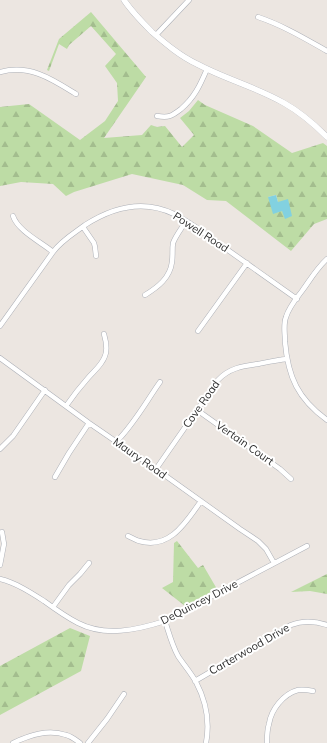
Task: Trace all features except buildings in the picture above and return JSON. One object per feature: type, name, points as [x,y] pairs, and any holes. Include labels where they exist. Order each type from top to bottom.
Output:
[{"type":"street","points":[[124,0],[136,16],[178,53],[198,64],[283,102],[327,136]]},
{"type":"street","points":[[156,35],[189,0]]},
{"type":"street","points":[[258,17],[285,28],[327,51]]},
{"type":"street","points":[[157,116],[170,116],[187,104],[196,92],[207,68]]},
{"type":"street","points":[[0,72],[26,70],[38,73],[52,79],[76,94]]},
{"type":"street","name":"Powell Road","points":[[0,326],[62,241],[96,218],[109,212],[132,207],[152,207],[175,214],[297,299]]},
{"type":"street","points":[[13,216],[15,222],[22,229],[53,252]]},
{"type":"street","points":[[145,295],[162,283],[168,275],[172,262],[172,248],[174,242],[186,221]]},
{"type":"street","points":[[83,227],[94,243],[96,256]]},
{"type":"street","points":[[327,259],[318,269],[288,311],[284,327],[287,359],[296,386],[302,396],[315,411],[327,420]]},
{"type":"street","points":[[198,331],[247,263]]},
{"type":"street","points":[[66,406],[86,380],[99,367],[106,356],[107,350],[104,334]]},
{"type":"street","name":"Maury Road","points":[[0,358],[89,423],[258,541],[266,549],[274,563]]},
{"type":"street","name":"Cove Road","points":[[156,469],[225,373],[240,367],[287,359]]},
{"type":"street","points":[[116,441],[125,433],[160,382]]},
{"type":"street","points":[[0,449],[13,436],[45,390]]},
{"type":"street","name":"Vertain Court","points":[[197,410],[291,478]]},
{"type":"street","points":[[55,477],[89,423]]},
{"type":"street","points":[[128,536],[139,541],[148,542],[168,538],[182,528],[201,501]]},
{"type":"street","points":[[0,565],[4,544],[2,532]]},
{"type":"street","name":"DeQuincey Drive","points":[[0,579],[19,585],[76,622],[88,627],[113,631],[126,630],[165,621],[307,546]]},
{"type":"street","points":[[53,607],[69,585],[89,563]]},
{"type":"street","points":[[165,621],[172,643],[195,681],[202,696],[206,711],[208,731],[206,743]]},
{"type":"street","name":"Carterwood Drive","points":[[195,681],[291,625],[300,622],[312,622],[327,625]]},
{"type":"street","points":[[267,743],[270,719],[274,709],[281,700],[296,690],[306,689],[313,691]]},
{"type":"street","points":[[88,743],[124,694]]},
{"type":"street","points":[[13,743],[23,738],[46,732],[54,732],[67,735],[80,743]]},
{"type":"green space","points":[[91,12],[146,77],[104,138],[142,135],[151,125],[157,127],[165,126],[182,147],[194,135],[180,118],[189,111],[198,100],[205,105],[253,126],[292,153],[323,143],[327,146],[327,219],[314,224],[291,251],[226,201],[207,200],[183,185],[132,174],[74,192],[66,196],[53,184],[21,182],[0,186],[0,107],[29,104],[80,140],[105,121],[118,101],[117,83],[105,66],[116,54],[91,26],[69,45],[67,49],[59,44],[49,71],[47,70],[59,39]],"holes":[[[276,195],[278,202],[292,216],[282,211],[268,197]]]},
{"type":"green space","points":[[177,541],[198,568],[203,565],[217,589],[185,606],[162,588],[173,582],[174,543]]},
{"type":"green space","points":[[327,574],[327,594],[310,591],[291,592]]},
{"type":"green space","points":[[70,628],[90,636],[81,671],[0,715],[0,666]]},
{"type":"water","points":[[276,195],[278,202],[288,199],[292,216],[285,219],[282,211],[273,214],[268,197]]}]
